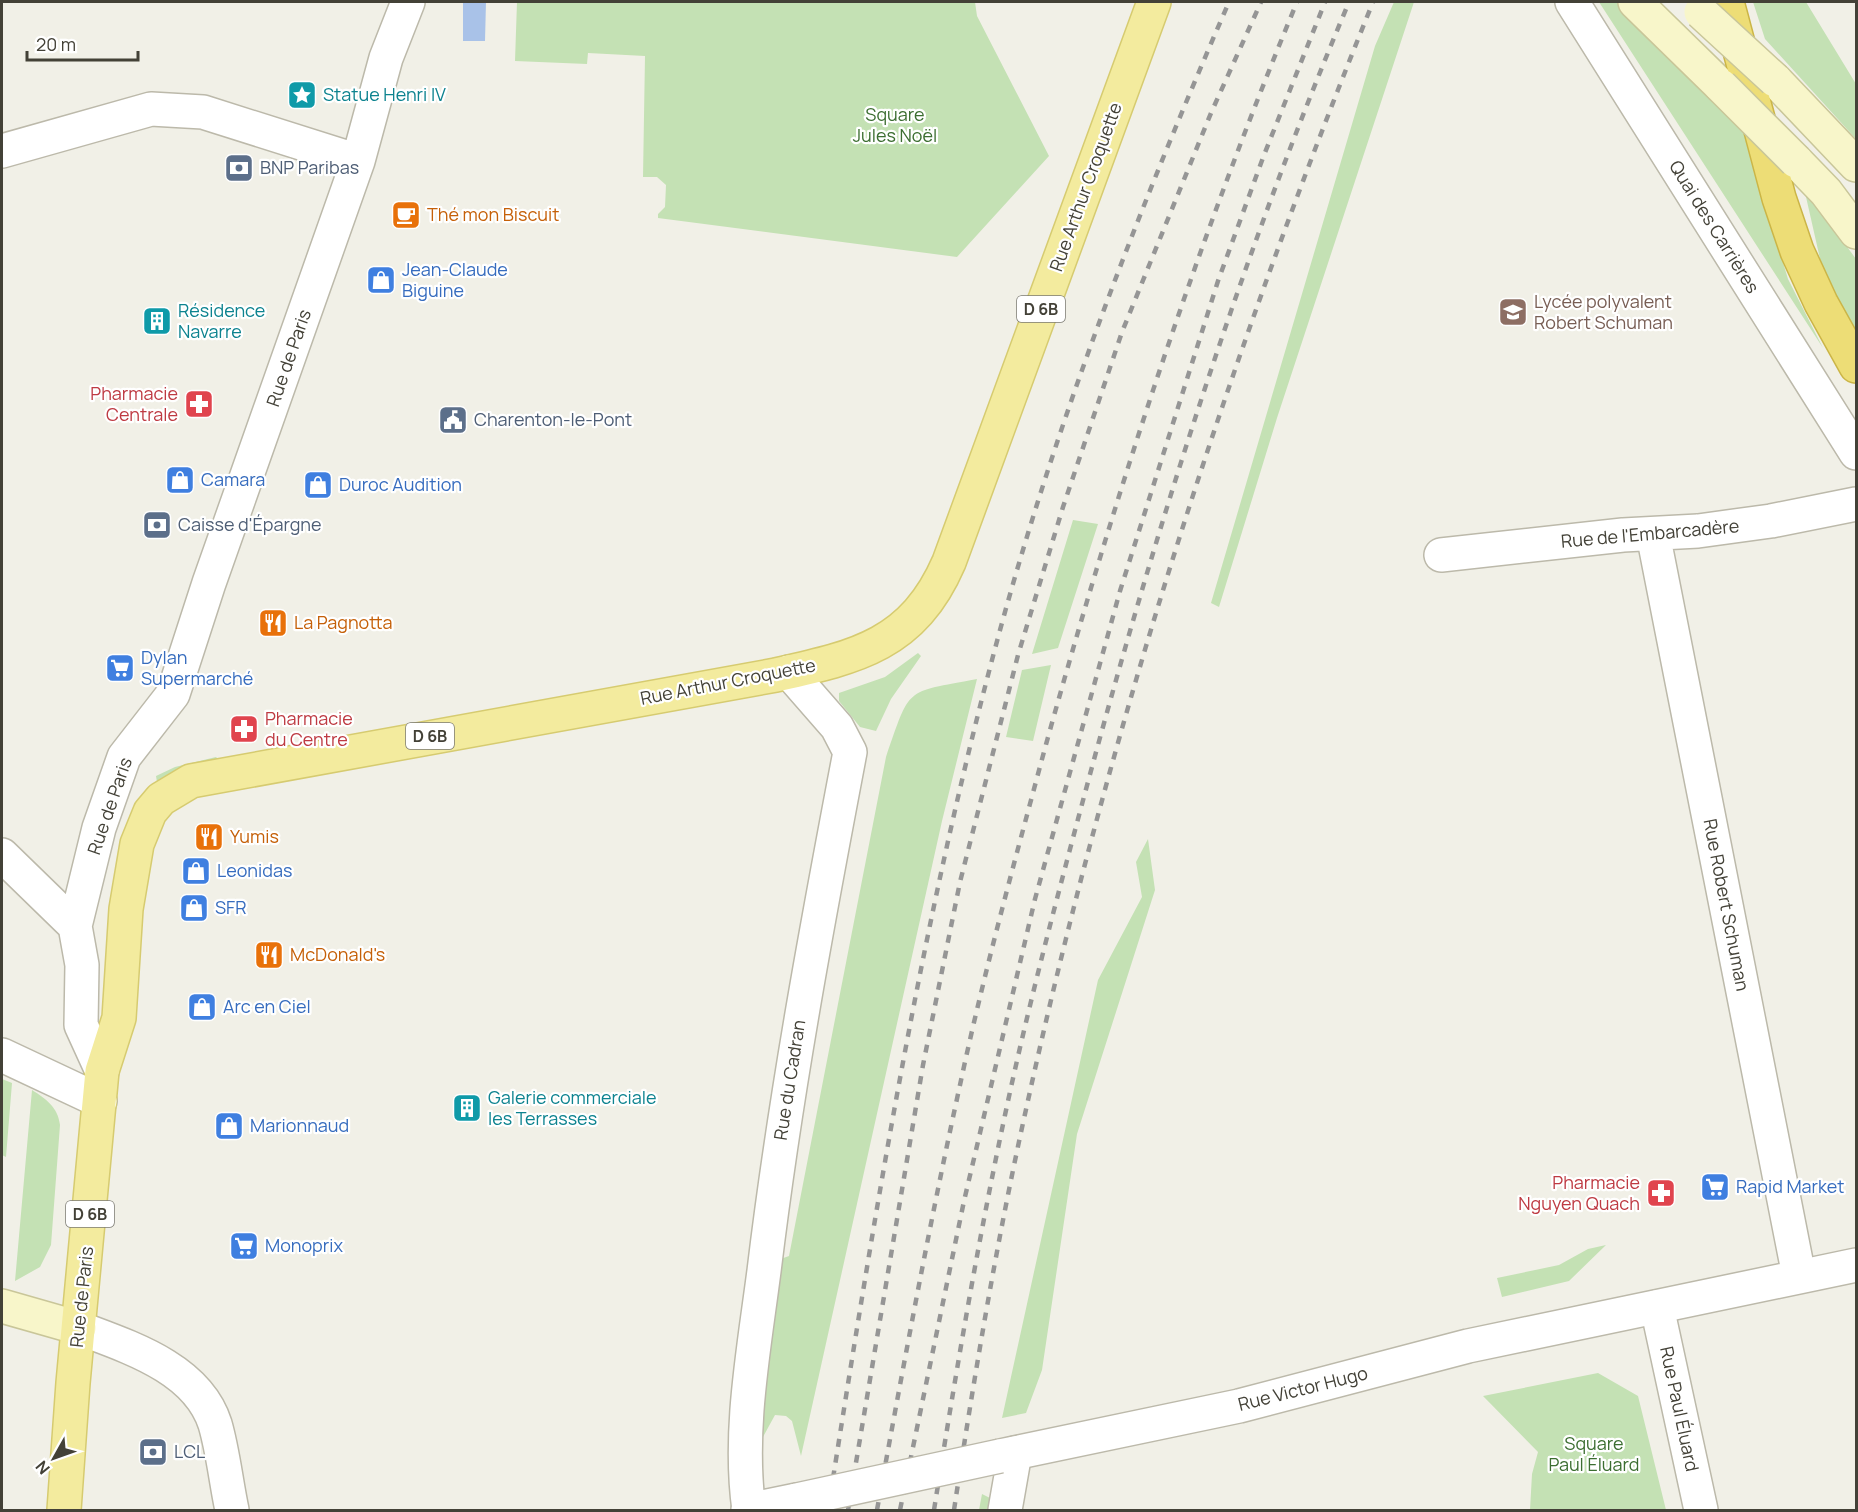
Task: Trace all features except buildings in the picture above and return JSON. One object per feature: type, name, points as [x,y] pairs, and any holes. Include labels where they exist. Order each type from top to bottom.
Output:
[{"type":"highway","points":[[1706,5],[1797,252],[1821,303],[1857,366]]},
{"type":"main road","name":"Rue Arthur Croquette","points":[[101,1086],[119,1018],[126,909],[137,844],[150,812],[161,799],[174,790],[191,781],[839,661],[868,651],[919,612],[938,587],[1154,2]]},
{"type":"main road","points":[[1635,2],[1826,192],[1857,232]]},
{"type":"main road","points":[[1706,5],[1857,165]]},
{"type":"main road","name":"Rue de Paris","points":[[64,1510],[101,1086]]},
{"type":"main road","points":[[2,1306],[79,1328]]},
{"type":"street","name":"Rue de Paris","points":[[101,1086],[81,1025],[82,965],[75,926],[99,828],[124,757],[173,694],[358,161],[386,58],[408,2]]},
{"type":"street","name":"Quai des Carrières","points":[[1572,2],[1857,453]]},
{"type":"street","points":[[2,151],[151,109],[203,112],[358,161]]},
{"type":"street","name":"Rue de l'Embarcadère","points":[[1441,555],[1771,521],[1857,504]]},
{"type":"street","name":"Rue Robert Schuman","points":[[1653,534],[1799,1276]]},
{"type":"street","name":"Rue du Cadran","points":[[748,1510],[744,1474],[746,1448],[756,1337],[773,1196],[801,1009],[850,752],[837,727],[789,672]]},
{"type":"street","points":[[2,855],[75,926]]},
{"type":"street","points":[[2,1055],[101,1086]]},
{"type":"street","name":"Rue Victor Hugo","points":[[748,1510],[1239,1406],[1468,1346],[1857,1265]]},
{"type":"street","name":"Rue Paul Éluard","points":[[1657,1307],[1701,1510]]},
{"type":"street","points":[[79,1328],[129,1347],[182,1376],[201,1396],[214,1423],[232,1510]]},
{"type":"street","points":[[1005,1510],[1007,1454]]},
{"type":"green space","name":"Square Jules Noël","points":[[517,2],[975,2],[977,16],[1049,156],[957,257],[658,218],[658,214],[665,207],[666,185],[657,177],[643,177],[645,56],[588,53],[587,64],[515,61]]},
{"type":"green space","points":[[1394,2],[1414,2],[1277,418],[1219,607],[1211,603],[1375,46]]},
{"type":"green space","points":[[1599,2],[1618,2],[1741,123],[1788,279],[1823,348]]},
{"type":"green space","points":[[1753,2],[1806,2],[1856,84],[1856,139],[1765,39]]},
{"type":"green space","points":[[1804,188],[1856,259],[1856,339],[1823,272]]},
{"type":"green space","points":[[1073,520],[1098,524],[1058,648],[1032,654]]},
{"type":"green space","points":[[918,653],[921,656],[891,699],[876,731],[860,727],[839,701],[839,693],[885,677]]},
{"type":"green space","points":[[1051,665],[1033,741],[1006,737],[1022,670]]},
{"type":"green space","points":[[977,679],[942,821],[801,1456],[792,1421],[786,1416],[775,1415],[758,1446],[775,1261],[789,1256],[886,757],[900,717],[913,697],[935,687]]},
{"type":"green space","points":[[216,757],[221,762],[157,782],[156,776],[175,767]]},
{"type":"green space","points":[[1148,839],[1155,890],[1077,1134],[1042,1370],[1026,1413],[1002,1418],[1098,980],[1142,897],[1136,862]]},
{"type":"green space","points":[[2,1079],[12,1083],[6,1157],[2,1155]]},
{"type":"green space","points":[[32,1090],[54,1108],[60,1125],[51,1245],[40,1267],[15,1281]]},
{"type":"green space","points":[[1606,1245],[1569,1281],[1502,1297],[1497,1278],[1559,1265],[1588,1249]]},
{"type":"green space","name":"Square Paul Éluard","points":[[1598,1373],[1638,1396],[1666,1510],[1530,1510],[1532,1474],[1538,1452],[1483,1396]]},
{"type":"green space","points":[[982,1494],[990,1498],[988,1510],[979,1510]]},
{"type":"water","points":[[463,2],[486,2],[485,41],[463,41]]},
{"type":"railway","points":[[828,1510],[880,1190],[919,977],[941,871],[992,660],[1015,576],[1068,409],[1161,163],[1229,2]]},
{"type":"railway","points":[[848,1510],[923,1065],[960,882],[1018,655],[1063,507],[1122,332],[1211,113],[1261,2]]},
{"type":"railway","points":[[877,1510],[927,1244],[969,1043],[1045,748],[1100,559],[1159,371],[1225,186],[1297,2]]},
{"type":"railway","points":[[900,1510],[964,1201],[1035,899],[1120,591],[1218,281],[1264,155],[1325,2]]},
{"type":"railway","points":[[934,1510],[985,1213],[1014,1073],[1034,988],[1116,679],[1175,483],[1239,288],[1310,97],[1349,2]]},
{"type":"railway","points":[[954,1510],[986,1312],[1014,1163],[1058,972],[1133,690],[1175,550],[1269,274],[1373,2]]},
{"type":"place","name":"Statue Henri IV","points":[[302,95]]},
{"type":"place","name":"BNP Paribas","points":[[239,168]]},
{"type":"place","name":"Thé mon Biscuit","points":[[406,215]]},
{"type":"place","name":"Jean-Claude Biguine","points":[[381,280]]},
{"type":"place","name":"Lycée polyvalent Robert Schuman","points":[[1513,312]]},
{"type":"place","name":"Résidence Navarre","points":[[157,321]]},
{"type":"place","name":"Pharmacie Centrale","points":[[199,404]]},
{"type":"place","name":"Charenton-le-Pont","points":[[453,420]]},
{"type":"place","name":"Camara","points":[[180,480]]},
{"type":"place","name":"Duroc Audition","points":[[318,485]]},
{"type":"place","name":"Caisse d'Épargne","points":[[157,525]]},
{"type":"place","name":"La Pagnotta","points":[[273,623]]},
{"type":"place","name":"Dylan Supermarché","points":[[120,668]]},
{"type":"place","name":"Pharmacie du Centre","points":[[244,729]]},
{"type":"place","name":"Yumis","points":[[209,837]]},
{"type":"place","name":"Leonidas","points":[[196,871]]},
{"type":"place","name":"SFR","points":[[194,908]]},
{"type":"place","name":"McDonald's","points":[[269,955]]},
{"type":"place","name":"Arc en Ciel","points":[[202,1007]]},
{"type":"place","name":"Galerie commerciale les Terrasses","points":[[467,1108]]},
{"type":"place","name":"Marionnaud","points":[[229,1126]]},
{"type":"place","name":"Rapid Market","points":[[1715,1187]]},
{"type":"place","name":"Pharmacie Nguyen Quach","points":[[1661,1193]]},
{"type":"place","name":"Monoprix","points":[[244,1246]]},
{"type":"place","name":"LCL","points":[[153,1452]]}]
